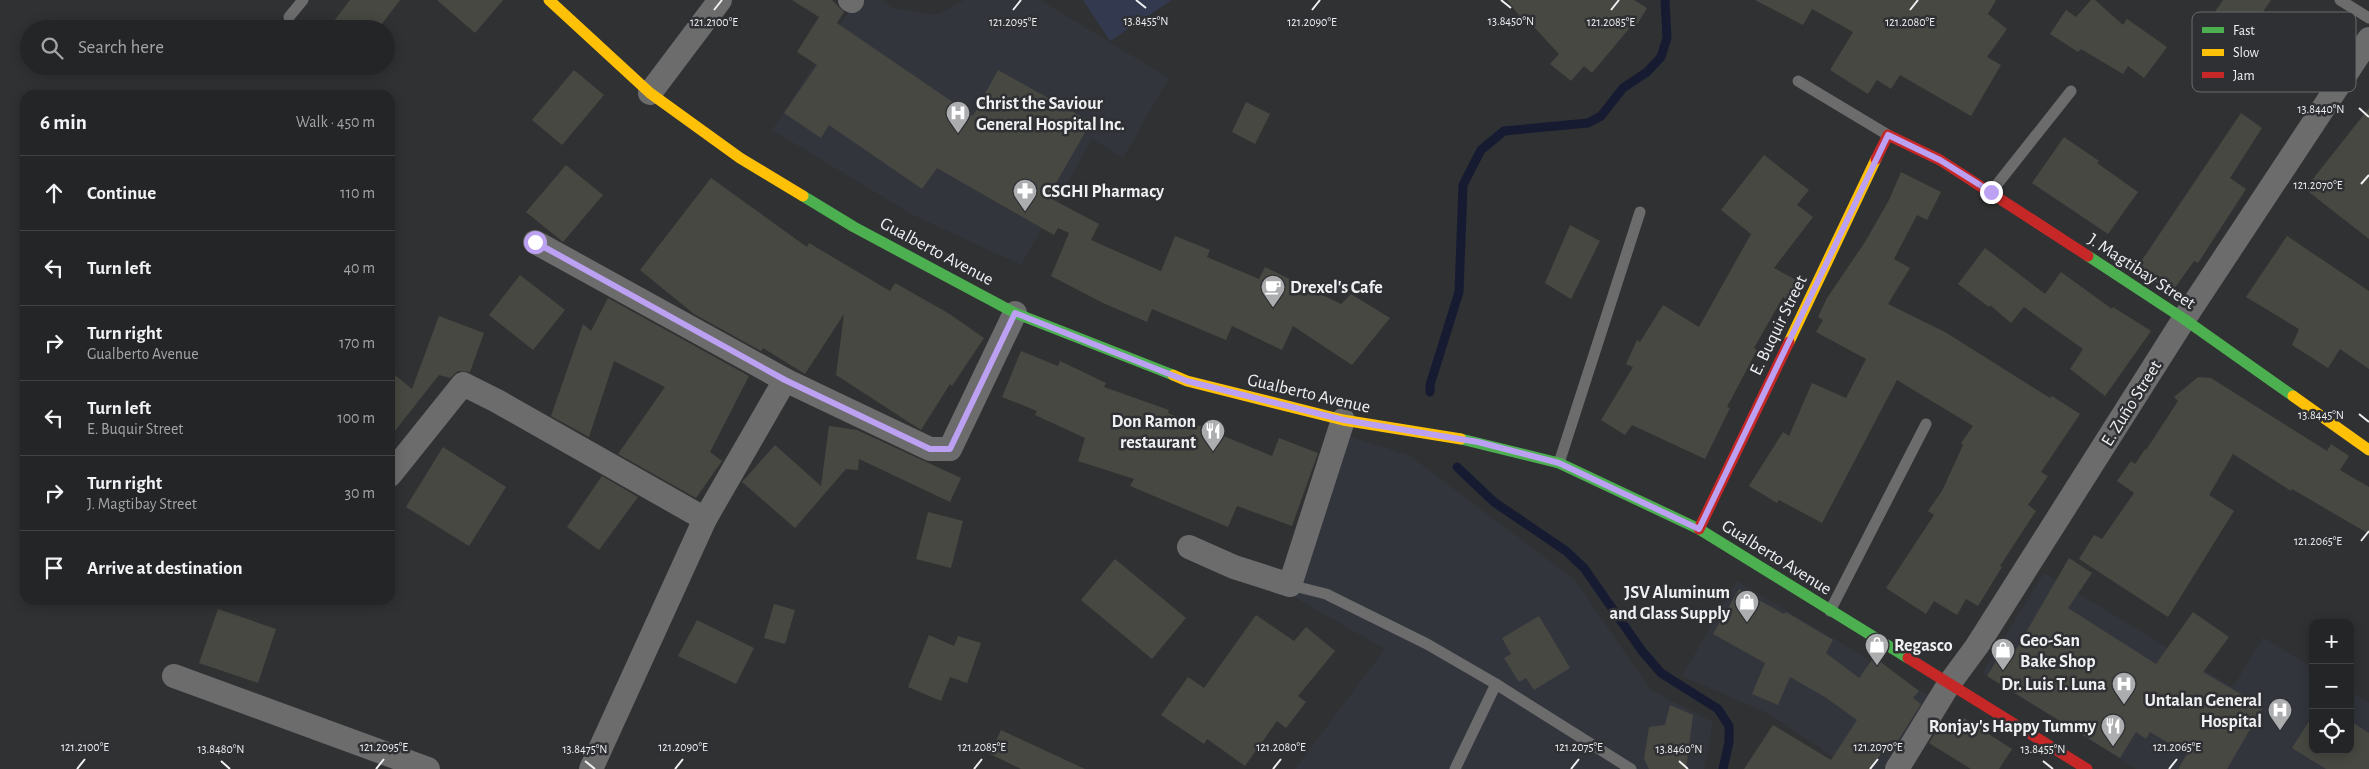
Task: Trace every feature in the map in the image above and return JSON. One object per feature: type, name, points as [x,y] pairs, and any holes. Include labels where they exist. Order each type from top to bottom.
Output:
[{"type":"main road","name":"Gualberto Avenue","points":[[549,0],[650,93],[740,158],[854,227],[1015,313],[1187,381],[1344,420],[1478,442],[1559,463],[1699,529],[2087,769]]},
{"type":"main road","name":"J. Magtibay Street","points":[[1888,135],[1940,160],[1991,192],[2184,319],[2369,450]]},
{"type":"main road","name":"E. Buquir Street","points":[[1699,529],[1888,135]]},
{"type":"street","points":[[650,93],[720,0]]},
{"type":"street","name":"E. Zuño Street","points":[[2356,59],[2369,39]]},
{"type":"street","name":"E. Zuño Street","points":[[1897,769],[1949,684],[1978,646],[2184,319],[2334,92]]},
{"type":"street","points":[[535,242],[785,380],[930,449],[950,449],[1015,313]]},
{"type":"street","points":[[591,769],[705,519],[785,380]]},
{"type":"street","points":[[395,469],[463,384],[497,401],[705,519]]},
{"type":"street","points":[[1189,547],[1234,567],[1290,585],[1344,420]]},
{"type":"street","points":[[174,676],[428,769]]},
{"type":"lane","points":[[289,17],[303,0]]},
{"type":"lane","points":[[2340,0],[2369,18]]},
{"type":"lane","points":[[1798,81],[1888,135]]},
{"type":"lane","points":[[1991,192],[2071,91]]},
{"type":"lane","points":[[1559,463],[1640,212]]},
{"type":"lane","points":[[1830,611],[1926,424]]},
{"type":"lane","points":[[1290,585],[1326,594],[1427,644],[1496,684],[1631,769]]},
{"type":"lane","points":[[1455,769],[1496,684]]},
{"type":"shaded area","name":"Christ the Saviour General Hospital Inc.","points":[[856,0],[882,0],[893,8],[936,15],[965,0],[1040,0],[1169,78],[1123,158],[1092,139],[1021,265],[913,215],[772,130]]},
{"type":"shaded area","points":[[1083,0],[1172,0],[1110,41]]},
{"type":"shaded area","points":[[1334,432],[1409,455],[1575,580],[1651,690],[1713,722],[1704,769],[1295,769],[1385,649],[1276,587]]},
{"type":"shaded area","points":[[2044,573],[2233,687],[2263,637],[2309,666],[2309,754],[2354,754],[2354,694],[2369,703],[2369,769],[2136,769],[1982,673]]},
{"type":"shaded area","points":[[1737,581],[1931,697],[1883,769],[1851,769],[1769,714],[1682,676]]},
{"type":"building","points":[[350,0],[400,0],[385,20],[335,20]]},
{"type":"building","points":[[437,0],[503,0],[475,33]]},
{"type":"building","points":[[792,0],[832,0],[844,12],[837,23],[973,116],[998,70],[1091,122],[1048,197],[1099,224],[1091,240],[1161,271],[1175,236],[1210,250],[1207,257],[1259,279],[1265,267],[1341,304],[1351,294],[1390,318],[1352,365],[1293,326],[1282,350],[1232,326],[1226,340],[1152,309],[1147,322],[1103,303],[1051,276],[1069,233],[1058,228],[1054,235],[937,168],[922,189],[829,125],[821,138],[784,113],[817,65],[797,52],[819,17]]},
{"type":"building","points":[[1507,0],[1634,0],[1647,8],[1635,28],[1632,25],[1592,73],[1584,66],[1571,81],[1550,64],[1559,54],[1532,25],[1529,28]]},
{"type":"building","points":[[1755,0],[1996,0],[1988,14],[2007,29],[1987,57],[2001,65],[1971,116],[1900,75],[1891,89],[1877,80],[1868,94],[1830,70],[1853,32],[1812,9],[1803,25]]},
{"type":"building","points":[[2091,0],[2095,0],[2123,25],[2127,19],[2167,47],[2144,78],[2128,66],[2123,74],[2081,49],[2078,52],[2050,34],[2066,10],[2076,17]]},
{"type":"building","points":[[2223,0],[2271,0],[2263,12],[2215,12]]},
{"type":"building","points":[[574,70],[604,95],[562,145],[532,120]]},
{"type":"building","points":[[1246,102],[1270,114],[1255,144],[1232,132]]},
{"type":"building","points":[[2369,108],[2369,239],[2305,189]]},
{"type":"building","points":[[2241,113],[2262,128],[2230,178],[2246,189],[2198,263],[2194,261],[2172,292],[2136,269]]},
{"type":"building","points":[[2064,137],[2099,161],[2097,163],[2138,192],[2108,234],[2032,183]]},
{"type":"building","points":[[1764,155],[1809,190],[1797,205],[1813,217],[1774,268],[1800,282],[1791,301],[1783,297],[1754,348],[1757,350],[1727,407],[1730,408],[1705,459],[1632,425],[1625,435],[1601,420],[1633,367],[1626,364],[1637,340],[1640,342],[1663,305],[1699,327],[1751,234],[1721,210]]},
{"type":"building","points":[[566,165],[603,195],[563,242],[526,212]]},
{"type":"building","points":[[1901,172],[1941,192],[1927,220],[1917,215],[1894,259],[1910,268],[1888,304],[1945,332],[2050,398],[2052,396],[2080,414],[2041,472],[2048,476],[2028,505],[2036,511],[2000,566],[2002,567],[1978,606],[1966,599],[1957,615],[1934,601],[1926,614],[1886,588],[1934,515],[1928,511],[1942,491],[1963,445],[1961,443],[1973,426],[1897,380],[1822,523],[1779,500],[1777,503],[1749,486],[1783,432],[1789,436],[1812,383],[1846,398],[1866,359],[1816,332],[1823,320],[1818,317],[1827,298],[1865,242],[1889,200]]},
{"type":"building","points":[[711,178],[807,247],[809,243],[890,291],[895,283],[948,313],[984,338],[952,386],[950,384],[921,430],[836,375],[844,314],[805,374],[763,348],[761,351],[694,314],[640,270]]},
{"type":"building","points":[[1570,225],[1600,241],[1571,299],[1545,283]]},
{"type":"building","points":[[2287,236],[2369,291],[2369,369],[2340,349],[2328,368],[2292,345],[2299,329],[2246,297]]},
{"type":"building","points":[[1985,248],[2045,294],[2061,272],[2112,309],[2113,307],[2151,331],[2105,396],[2070,369],[2083,349],[2024,307],[2011,323],[1990,305],[1989,307],[1958,284]]},
{"type":"building","points":[[520,275],[565,310],[533,350],[489,315]]},
{"type":"building","points":[[608,298],[749,376],[710,452],[722,461],[696,498],[618,454],[665,387],[614,361],[589,437],[551,416],[583,324],[591,331]]},
{"type":"building","points":[[439,316],[484,333],[470,372],[458,371],[450,378],[439,375],[395,431],[395,375],[412,389]]},
{"type":"building","points":[[1021,351],[1058,366],[1060,361],[1106,383],[1104,387],[1169,410],[1168,413],[1272,456],[1279,438],[1318,453],[1292,526],[1237,506],[1228,527],[1130,486],[1134,479],[1078,461],[1085,438],[1035,415],[1037,411],[1002,397]]},
{"type":"building","points":[[2198,377],[2211,378],[2327,451],[2331,444],[2349,456],[2340,470],[2369,487],[2369,534],[2292,489],[2291,491],[2233,454],[2209,495],[2234,511],[2168,617],[2079,559],[2094,535],[2102,539],[2134,493],[2117,481],[2131,461],[2135,464],[2146,450],[2178,401],[2174,397]]},
{"type":"building","points":[[829,426],[857,430],[961,478],[950,502],[859,459],[858,470],[846,469],[795,528],[742,482],[775,445],[821,486]]},
{"type":"building","points":[[443,447],[506,487],[469,546],[406,507]]},
{"type":"building","points":[[602,476],[638,497],[599,550],[567,527]]},
{"type":"building","points":[[928,512],[963,521],[951,568],[916,559]]},
{"type":"building","points":[[2069,558],[2092,573],[2068,608],[2156,664],[2193,612],[2229,637],[2203,672],[2263,707],[2227,769],[2178,769],[2187,754],[2150,732],[2146,739],[2136,732],[2120,758],[1987,676],[2000,655],[2010,660]]},
{"type":"building","points":[[1115,559],[1186,618],[1152,659],[1081,600]]},
{"type":"building","points":[[1739,589],[1784,614],[1786,612],[1833,640],[1826,653],[1859,678],[1874,657],[1919,691],[1913,698],[1921,704],[1896,744],[1891,740],[1870,769],[1744,769],[1773,725],[1831,760],[1857,720],[1825,697],[1790,677],[1778,705],[1752,694],[1765,663],[1713,634]]},
{"type":"building","points":[[774,604],[795,610],[785,644],[764,638]]},
{"type":"building","points":[[218,609],[276,629],[258,683],[199,663]]},
{"type":"building","points":[[1256,615],[1294,641],[1306,627],[1335,651],[1298,696],[1306,702],[1286,728],[1277,721],[1245,766],[1207,739],[1204,744],[1161,715],[1188,677],[1204,688]]},
{"type":"building","points":[[1539,616],[1570,668],[1534,690],[1526,678],[1519,682],[1504,658],[1511,654],[1502,638]]},
{"type":"building","points":[[697,620],[754,648],[736,684],[678,656]]},
{"type":"building","points":[[929,635],[954,646],[958,636],[981,643],[967,683],[950,677],[941,701],[908,687]]},
{"type":"building","points":[[1670,705],[1693,715],[1686,769],[1649,769],[1644,759],[1649,727],[1665,725]]},
{"type":"building","points":[[1964,718],[2012,749],[1999,769],[1971,769],[1929,743],[1943,721],[1956,731]]},
{"type":"building","points":[[2309,721],[2309,754],[2354,754],[2354,724],[2369,733],[2369,769],[2326,769],[2292,748]]},
{"type":"building","points":[[1001,730],[1085,769],[1021,769],[990,754]]},
{"type":"waterway","points":[[1430,392],[1430,385],[1459,292],[1463,185],[1481,150],[1504,131],[1588,123],[1601,116],[1623,88],[1647,72],[1661,57],[1667,38],[1665,0]]},
{"type":"waterway","points":[[1457,467],[1494,502],[1566,551],[1584,568],[1642,651],[1661,673],[1718,709],[1729,726],[1729,742],[1723,769]]},
{"type":"traffic: fast","points":[[803,196],[854,227],[1015,313],[1173,375]]},
{"type":"traffic: fast","points":[[2088,256],[2184,319],[2293,396]]},
{"type":"traffic: fast","points":[[1461,439],[1559,463],[1699,529],[1908,658]]},
{"type":"traffic: slow","points":[[549,0],[650,93],[740,158],[803,196]]},
{"type":"traffic: slow","points":[[1789,342],[1876,159]]},
{"type":"traffic: slow","points":[[1173,375],[1187,381],[1343,420],[1461,439]]},
{"type":"traffic: slow","points":[[2293,396],[2369,450]]},
{"type":"traffic: jam","points":[[1876,159],[1888,135],[1940,160],[2088,256]]},
{"type":"traffic: jam","points":[[1699,529],[1789,342]]},
{"type":"traffic: jam","points":[[1908,658],[2087,769]]},
{"type":"place","name":"Christ the Saviour General Hospital Inc.","points":[[958,134]]},
{"type":"place","name":"CSGHI Pharmacy","points":[[1025,212]]},
{"type":"place","name":"Drexel's Cafe","points":[[1273,308]]},
{"type":"place","name":"Don Ramon restaurant","points":[[1213,452]]},
{"type":"place","name":"JSV Aluminum and Glass Supply","points":[[1747,623]]},
{"type":"place","name":"Regasco","points":[[1877,666]]},
{"type":"place","name":"Geo-San Bake Shop","points":[[2003,671]]},
{"type":"place","name":"Dr. Luis T. Luna","points":[[2124,705]]},
{"type":"place","name":"Untalan General Hospital","points":[[2280,731]]},
{"type":"place","name":"Ronjay's Happy Tummy","points":[[2113,747]]},
{"type":"route","points":[[535,242],[785,380],[930,449],[950,449],[1015,313],[1187,381],[1277,405],[1344,420],[1478,442],[1559,463],[1699,529],[1888,135],[1940,160],[1991,192]]}]
